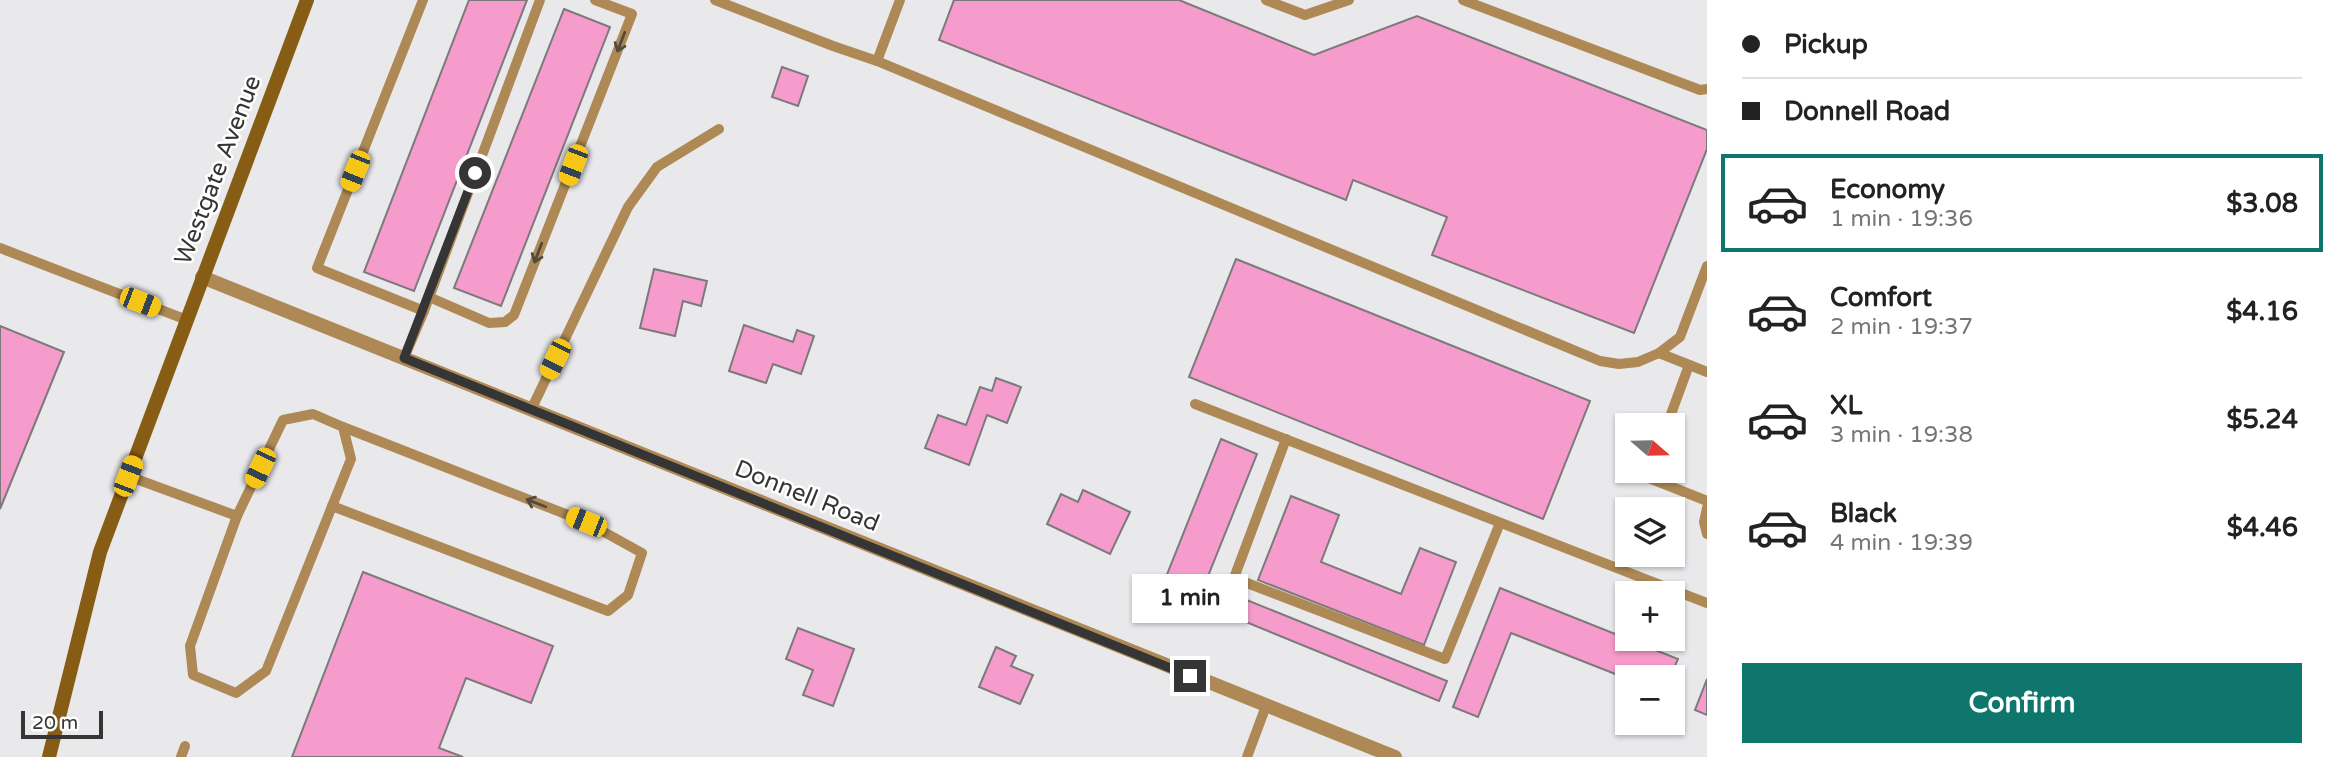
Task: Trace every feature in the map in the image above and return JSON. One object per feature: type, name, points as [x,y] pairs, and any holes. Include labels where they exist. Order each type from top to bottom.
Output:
[{"type":"street","name":"Westgate Avenue","points":[[49,757],[100,552],[307,0]]},
{"type":"street","name":"Donnell Road","points":[[202,277],[1395,757]]},
{"type":"lane","points":[[423,0],[317,268],[424,311]]},
{"type":"lane","points":[[404,358],[540,0]]},
{"type":"lane","points":[[429,296],[489,323],[505,322],[514,315],[632,14],[595,0]]},
{"type":"lane","points":[[715,0],[877,61],[1600,361],[1619,364],[1638,362],[1659,353],[1680,337],[1707,266]]},
{"type":"lane","points":[[877,61],[900,0]]},
{"type":"lane","points":[[1266,0],[1305,15],[1349,0]]},
{"type":"lane","points":[[1463,0],[1700,90],[1707,89]]},
{"type":"lane","points":[[531,410],[628,207],[657,167],[719,129]]},
{"type":"lane","points":[[0,248],[187,320]]},
{"type":"lane","points":[[1659,353],[1707,372]]},
{"type":"lane","points":[[1671,413],[1689,365]]},
{"type":"lane","points":[[1195,404],[1707,603]]},
{"type":"lane","points":[[332,506],[608,611],[628,596],[642,553],[586,522],[313,414],[283,420],[237,516],[190,646],[192,675],[236,693],[265,671],[351,459],[343,427]]},
{"type":"lane","points":[[1286,439],[1234,578],[1445,659],[1500,523]]},
{"type":"lane","points":[[128,476],[237,516]]},
{"type":"lane","points":[[1661,483],[1707,500]]},
{"type":"lane","points":[[1707,508],[1704,522],[1707,534]]},
{"type":"lane","points":[[1247,757],[1266,706]]},
{"type":"building","points":[[469,0],[527,0],[414,291],[364,272]]},
{"type":"building","points":[[954,0],[1179,0],[1314,55],[1417,16],[1707,130],[1707,149],[1634,333],[1432,255],[1447,217],[1353,180],[1346,200],[939,40]]},
{"type":"building","points":[[564,9],[610,27],[501,306],[454,288]]},
{"type":"building","points":[[782,67],[808,76],[798,106],[772,97]]},
{"type":"building","points":[[1236,259],[1590,401],[1543,519],[1189,377]]},
{"type":"building","points":[[654,269],[707,281],[701,306],[683,301],[675,336],[640,328]]},
{"type":"building","points":[[744,325],[793,342],[797,330],[814,336],[801,374],[773,364],[766,383],[729,371]]},
{"type":"building","points":[[0,326],[64,352],[0,509]]},
{"type":"building","points":[[996,378],[1021,387],[1007,423],[987,415],[969,465],[925,448],[938,415],[966,425],[980,387],[992,391]]},
{"type":"building","points":[[1221,439],[1257,454],[1202,591],[1166,577]]},
{"type":"building","points":[[1083,490],[1130,512],[1110,554],[1047,524],[1061,494],[1078,502]]},
{"type":"building","points":[[1291,496],[1339,515],[1321,562],[1401,594],[1420,548],[1456,562],[1424,645],[1258,580]]},
{"type":"building","points":[[363,572],[553,646],[531,703],[466,678],[439,748],[463,757],[292,757]]},
{"type":"building","points":[[1500,588],[1615,634],[1615,651],[1658,651],[1678,659],[1675,665],[1615,665],[1615,674],[1511,633],[1478,717],[1453,707]]},
{"type":"building","points":[[1227,592],[1447,681],[1439,701],[1219,611]]},
{"type":"building","points":[[798,628],[854,649],[833,706],[803,695],[813,670],[786,659]]},
{"type":"building","points":[[996,647],[1016,656],[1011,666],[1033,675],[1020,704],[979,687]]},
{"type":"building","points":[[1707,679],[1707,715],[1695,710]]},
{"type":"route","points":[[475,173],[404,358],[1190,676]]}]
